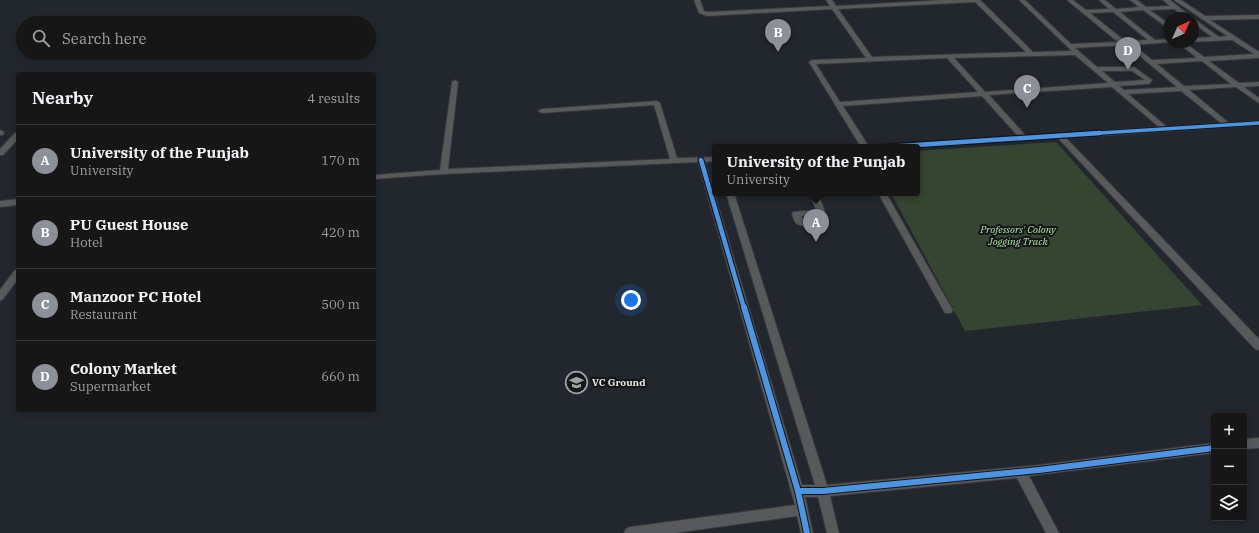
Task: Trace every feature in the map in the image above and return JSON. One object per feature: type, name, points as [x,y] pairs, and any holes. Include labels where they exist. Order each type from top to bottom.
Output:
[{"type":"street","points":[[697,0],[701,12],[708,14],[976,0],[1032,55]]},
{"type":"street","points":[[829,0],[869,58]]},
{"type":"street","points":[[1022,0],[1077,53],[1165,129]]},
{"type":"street","points":[[1070,0],[1151,62],[1227,125]]},
{"type":"street","points":[[1102,0],[1154,42]]},
{"type":"street","points":[[1134,0],[1163,22]]},
{"type":"street","points":[[1166,0],[1182,12]]},
{"type":"street","points":[[1177,0],[1259,55]]},
{"type":"street","points":[[1085,12],[1175,7]]},
{"type":"street","points":[[1204,18],[1259,17]]},
{"type":"street","points":[[1199,25],[1218,39]]},
{"type":"street","points":[[1199,40],[1234,38]]},
{"type":"street","points":[[1070,46],[1163,41]]},
{"type":"street","points":[[1188,48],[1259,101]]},
{"type":"street","points":[[863,144],[812,62],[869,58],[1077,53]]},
{"type":"street","points":[[1151,62],[1259,55]]},
{"type":"street","points":[[949,56],[1024,138]]},
{"type":"street","points":[[838,104],[1145,83],[1149,80],[1134,70],[1096,69]]},
{"type":"street","points":[[444,172],[455,82]]},
{"type":"street","points":[[1123,92],[1259,84]]},
{"type":"street","points":[[542,111],[657,103],[674,161]]},
{"type":"street","points":[[920,145],[1259,123]]},
{"type":"street","points":[[1060,136],[1259,346]]},
{"type":"street","points":[[0,153],[16,137]]},
{"type":"street","points":[[376,178],[444,172],[712,159]]},
{"type":"street","points":[[701,160],[798,491],[807,533]]},
{"type":"street","points":[[731,196],[823,491],[833,533]]},
{"type":"street","points":[[815,196],[824,220],[800,222],[796,214],[820,212]]},
{"type":"street","points":[[884,196],[948,310]]},
{"type":"street","points":[[0,204],[16,202]]},
{"type":"street","points":[[0,297],[16,275]]},
{"type":"street","points":[[1247,444],[1259,443]]},
{"type":"street","points":[[798,491],[823,491],[1020,472],[1211,448]]},
{"type":"street","points":[[1020,472],[1053,533]]},
{"type":"street","points":[[630,533],[802,510]]},
{"type":"shaded area","points":[[0,0],[1259,0],[1259,533],[0,533]]},
{"type":"green space","name":"Professors' Colony Jogging Track","points":[[1056,142],[1202,305],[965,331],[893,196],[920,196],[920,151]]},
{"type":"cycle path","points":[[920,145],[1259,123]]},
{"type":"cycle path","points":[[701,160],[798,491],[807,533]]},
{"type":"cycle path","points":[[798,491],[823,491],[1039,470],[1211,448]]},
{"type":"place","name":"PU Guest House","points":[[778,52]]},
{"type":"place","name":"Colony Market","points":[[1128,70]]},
{"type":"place","name":"Manzoor PC Hotel","points":[[1027,108]]},
{"type":"place","name":"University of the Punjab","points":[[816,242]]},
{"type":"place","name":"VC Ground","points":[[577,382]]}]
